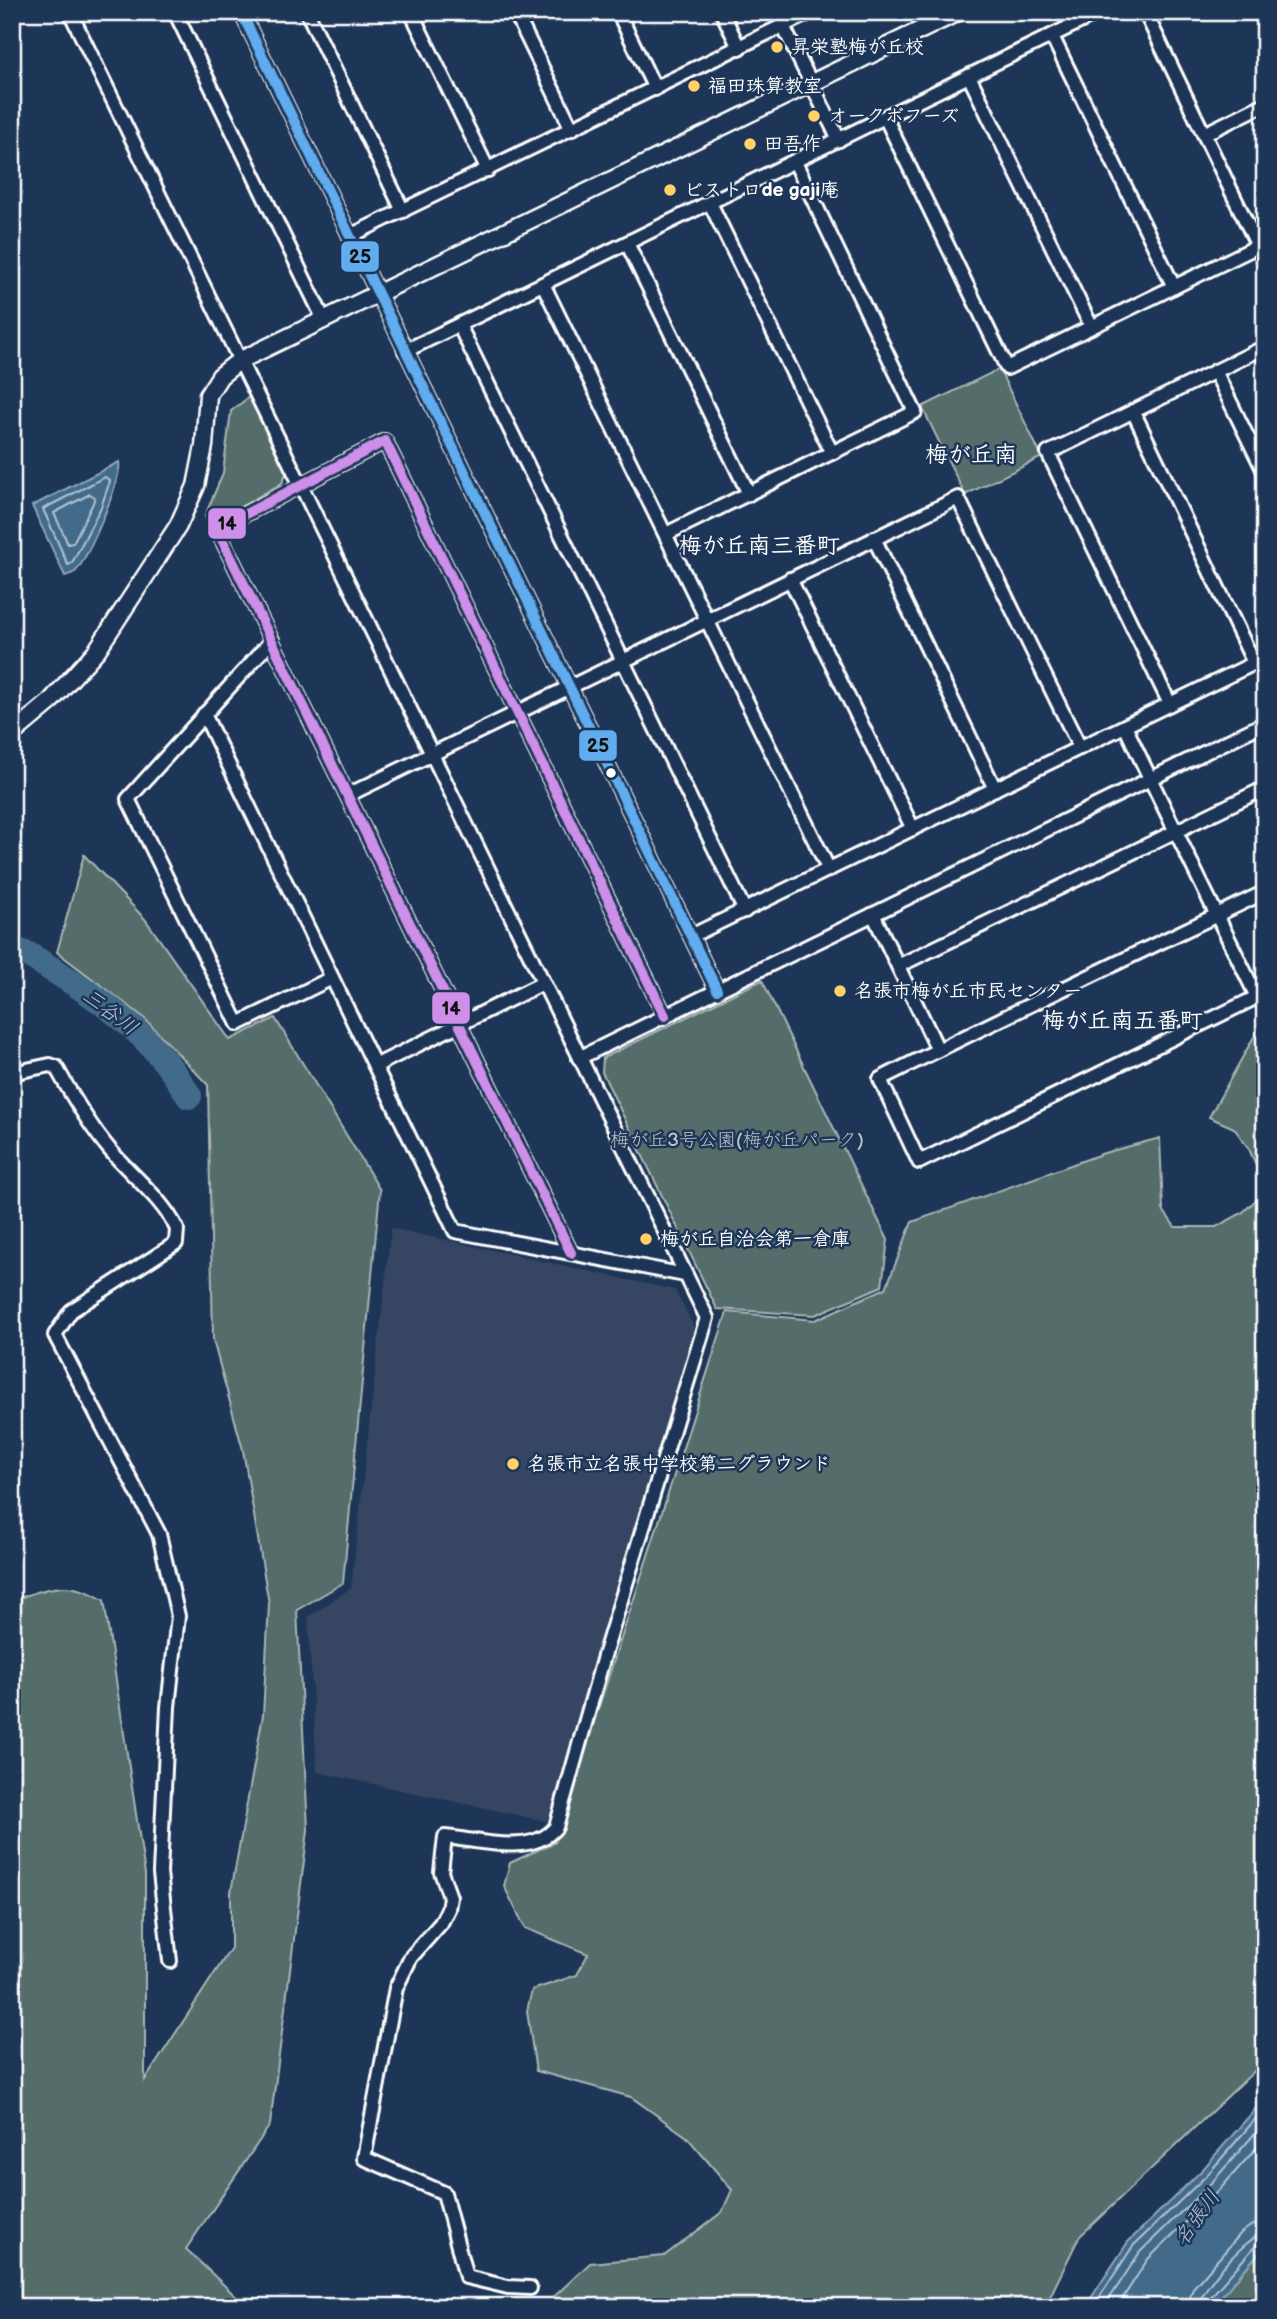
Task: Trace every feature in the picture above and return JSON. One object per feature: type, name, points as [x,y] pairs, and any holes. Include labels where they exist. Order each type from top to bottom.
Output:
[{"type":"street","points":[[70,12],[707,1318],[604,1656],[556,1826],[550,1834],[529,1844],[445,1837],[441,1872],[450,1897],[448,1909],[441,1923],[411,1957],[396,1988],[364,2158],[444,2193],[466,2277],[508,2287],[530,2288]]},
{"type":"street","points":[[175,12],[324,320]]},
{"type":"street","points":[[241,12],[717,990]]},
{"type":"street","points":[[307,12],[403,211]]},
{"type":"street","points":[[411,12],[488,170]]},
{"type":"street","points":[[515,12],[572,129]]},
{"type":"street","points":[[618,12],[655,89]]},
{"type":"street","points":[[722,12],[739,48]]},
{"type":"street","points":[[350,236],[811,12]]},
{"type":"street","points":[[12,734],[49,703],[89,659],[178,526],[196,485],[204,446],[208,395],[220,376],[239,361],[958,12]]},
{"type":"street","points":[[405,351],[1100,12]]},
{"type":"street","points":[[1145,12],[1265,261]]},
{"type":"street","points":[[783,26],[839,140]]},
{"type":"street","points":[[1052,36],[1174,287]]},
{"type":"street","points":[[969,76],[1091,326]]},
{"type":"street","points":[[1204,134],[1265,104]]},
{"type":"street","points":[[885,117],[1007,368],[1258,246]]},
{"type":"street","points":[[666,534],[915,412],[795,162]]},
{"type":"street","points":[[710,203],[832,453]]},
{"type":"street","points":[[627,243],[749,494]]},
{"type":"street","points":[[543,284],[829,870]]},
{"type":"street","points":[[459,325],[745,911]]},
{"type":"street","points":[[1170,704],[1048,453],[1265,347]]},
{"type":"street","points":[[1215,371],[1265,473]]},
{"type":"street","points":[[691,936],[1260,660],[1133,411]]},
{"type":"street","points":[[571,1253],[217,529],[299,483],[385,440],[665,1016]]},
{"type":"street","points":[[348,795],[958,498],[1080,748]]},
{"type":"street","points":[[874,538],[995,789]]},
{"type":"street","points":[[790,579],[913,830]]},
{"type":"street","points":[[272,640],[128,799],[239,1024],[332,978]]},
{"type":"street","points":[[204,715],[456,1231],[685,1275]]},
{"type":"street","points":[[579,1058],[1265,723]]},
{"type":"street","points":[[1125,726],[1150,779],[1176,831],[1217,915],[1257,997],[919,1162],[880,1079],[938,1050],[1217,915],[1265,892]]},
{"type":"street","points":[[898,966],[1265,788]]},
{"type":"street","points":[[873,914],[938,1050]]},
{"type":"street","points":[[375,1066],[543,984]]},
{"type":"street","points":[[12,1073],[50,1065],[57,1067],[73,1098],[110,1150],[157,1201],[177,1229],[176,1243],[71,1311],[55,1335],[159,1534],[178,1616],[168,1707],[160,1873],[170,1961]]},
{"type":"shaded area","name":"名張市立名張中学校第二グラウンド","points":[[391,1228],[675,1290],[701,1340],[549,1822],[317,1772],[308,1617],[351,1588]]},
{"type":"green space","points":[[999,369],[1042,457],[965,495],[922,407]]},
{"type":"green space","points":[[249,397],[287,471],[282,483],[209,525],[205,516],[223,473],[231,411]]},
{"type":"green space","points":[[84,855],[145,919],[230,1040],[275,1018],[380,1190],[343,1583],[297,1610],[308,1830],[270,2125],[186,2249],[247,2307],[12,2307],[12,1600],[48,1589],[69,1587],[104,1600],[145,1874],[145,2080],[231,1948],[231,1892],[263,1715],[269,1604],[243,1450],[213,1340],[208,1085],[143,1017],[57,952]]},
{"type":"green space","name":"梅が丘3号公園(梅が丘パーク)","points":[[762,980],[888,1240],[882,1286],[815,1315],[717,1309],[602,1072],[603,1058]]},
{"type":"green space","points":[[1265,1017],[1265,2061],[1079,2237],[1045,2307],[543,2307],[590,2263],[664,2256],[722,2212],[732,2190],[687,2137],[631,2097],[536,2071],[527,2011],[532,1990],[577,1975],[588,1954],[525,1928],[504,1886],[510,1863],[555,1842],[727,1312],[815,1320],[886,1288],[912,1222],[1104,1153],[1160,1138],[1163,1210],[1175,1227],[1216,1227],[1242,1213],[1257,1199],[1260,1174],[1249,1149],[1234,1128],[1209,1117]]},
{"type":"green space","points":[[1265,2246],[1265,2307],[1212,2307]]},
{"type":"water","points":[[119,462],[116,484],[95,536],[75,572],[65,576],[32,506]]},
{"type":"water","name":"名張川","points":[[1265,2098],[1265,2246],[1212,2307],[1085,2307],[1128,2242],[1203,2169]]},
{"type":"waterway","name":"三谷川","points":[[12,949],[29,955],[118,1015],[156,1051],[189,1096]]},
{"type":"transit line","name":"25","points":[[241,12],[717,990]]},
{"type":"transit line","name":"14","points":[[571,1253],[217,529],[385,441],[665,1016]]},
{"type":"place","name":"昇栄塾梅が丘校","points":[[777,47]]},
{"type":"place","name":"福田珠算教室","points":[[694,86]]},
{"type":"place","name":"オークボフーズ","points":[[814,116]]},
{"type":"place","name":"田吾作","points":[[750,144]]},
{"type":"place","name":"ビストロde gaji庵","points":[[670,190]]},
{"type":"place","name":"名張市梅が丘市民センター","points":[[840,991]]},
{"type":"place","name":"梅が丘自治会第一倉庫","points":[[646,1239]]},
{"type":"place","name":"名張市立名張中学校第二グラウンド","points":[[513,1464]]},
{"type":"district","name":"梅が丘南","points":[[971,455]]},
{"type":"district","name":"梅が丘南三番町","points":[[759,546]]},
{"type":"district","name":"梅が丘南五番町","points":[[1122,1021]]}]
